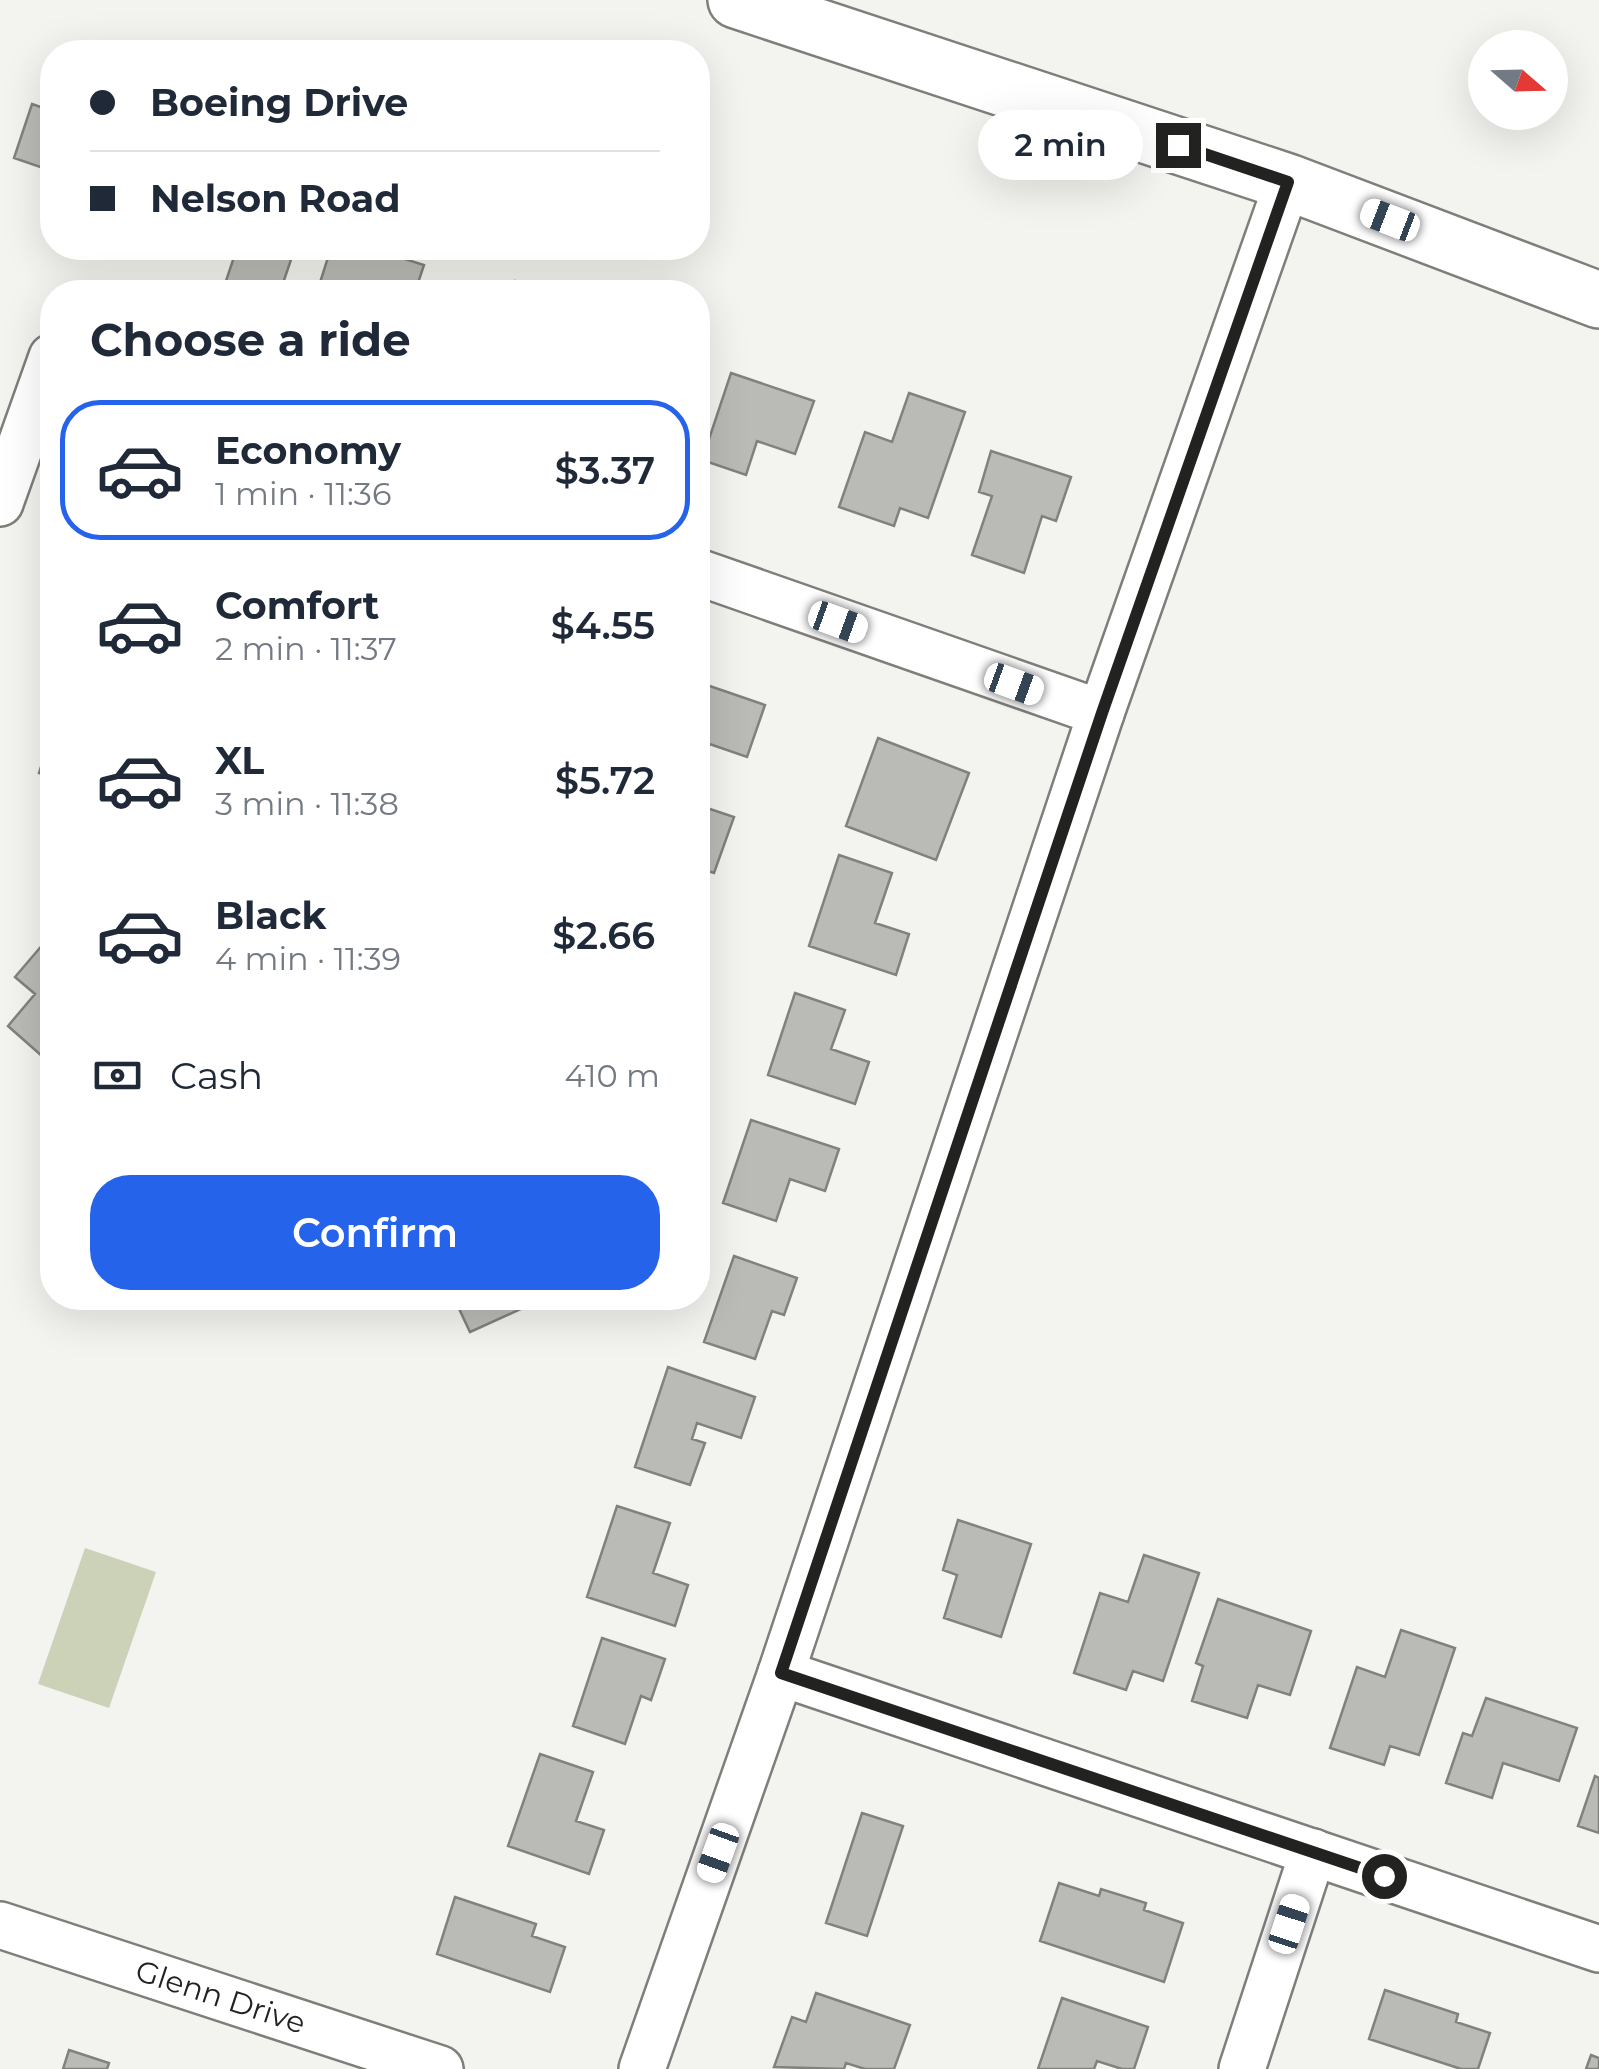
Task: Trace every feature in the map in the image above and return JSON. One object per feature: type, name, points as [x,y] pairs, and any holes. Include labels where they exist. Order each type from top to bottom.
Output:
[{"type":"street","points":[[736,0],[1288,182],[1599,300]]},
{"type":"street","points":[[642,2069],[781,1673],[1102,713],[1288,182]]},
{"type":"street","points":[[0,503],[40,388]]},
{"type":"street","points":[[710,576],[1102,713]]},
{"type":"street","points":[[781,1673],[1599,1949]]},
{"type":"street","points":[[1242,2069],[1313,1852]]},
{"type":"street","name":"Glenn Drive","points":[[0,1925],[440,2069]]},
{"type":"green space","points":[[85,1548],[156,1572],[109,1708],[38,1684]]},
{"type":"building","points":[[32,104],[40,107],[40,167],[14,158]]},
{"type":"building","points":[[233,260],[291,260],[284,280],[226,280]]},
{"type":"building","points":[[327,260],[408,260],[424,265],[419,280],[321,280]]},
{"type":"building","points":[[731,373],[814,401],[795,454],[757,441],[746,475],[710,463],[710,436]]},
{"type":"building","points":[[909,393],[965,412],[928,518],[900,508],[894,526],[839,507],[865,432],[892,442]]},
{"type":"building","points":[[991,451],[1071,477],[1056,521],[1042,516],[1024,573],[972,555],[992,496],[979,492]]},
{"type":"building","points":[[710,686],[765,705],[747,757],[710,744]]},
{"type":"building","points":[[878,738],[969,773],[936,860],[846,826]]},
{"type":"building","points":[[710,809],[734,817],[714,873],[710,872]]},
{"type":"building","points":[[839,855],[892,873],[875,923],[909,934],[896,975],[809,946]]},
{"type":"building","points":[[40,948],[40,1054],[8,1026],[35,994],[15,977]]},
{"type":"building","points":[[795,993],[845,1010],[831,1049],[869,1062],[855,1104],[768,1075]]},
{"type":"building","points":[[751,1120],[839,1149],[825,1191],[790,1179],[776,1221],[723,1203]]},
{"type":"building","points":[[734,1256],[797,1278],[784,1315],[772,1311],[755,1359],[704,1342]]},
{"type":"building","points":[[460,1310],[519,1310],[470,1332]]},
{"type":"building","points":[[668,1367],[755,1397],[741,1438],[697,1423],[692,1439],[705,1443],[690,1485],[635,1467]]},
{"type":"building","points":[[617,1506],[670,1523],[653,1573],[688,1585],[675,1626],[587,1597]]},
{"type":"building","points":[[958,1520],[1031,1544],[1001,1637],[944,1618],[957,1575],[943,1570]]},
{"type":"building","points":[[1144,1555],[1199,1573],[1163,1681],[1133,1671],[1126,1690],[1074,1673],[1100,1593],[1128,1602]]},
{"type":"building","points":[[1218,1599],[1311,1631],[1290,1695],[1258,1685],[1247,1718],[1192,1701],[1203,1666],[1196,1663]]},
{"type":"building","points":[[1401,1630],[1455,1648],[1419,1755],[1390,1746],[1384,1765],[1330,1748],[1357,1667],[1385,1677]]},
{"type":"building","points":[[602,1638],[665,1659],[651,1700],[641,1696],[625,1744],[573,1726]]},
{"type":"building","points":[[1486,1698],[1577,1728],[1559,1781],[1503,1763],[1492,1798],[1446,1783],[1463,1733],[1472,1736]]},
{"type":"building","points":[[540,1754],[593,1772],[576,1821],[604,1830],[589,1874],[508,1846]]},
{"type":"building","points":[[1595,1776],[1599,1778],[1599,1833],[1578,1826]]},
{"type":"building","points":[[862,1813],[903,1826],[867,1936],[826,1923]]},
{"type":"building","points":[[1059,1883],[1099,1896],[1101,1889],[1146,1903],[1144,1910],[1183,1923],[1164,1982],[1040,1941]]},
{"type":"building","points":[[455,1897],[536,1924],[532,1936],[565,1947],[550,1992],[437,1954]]},
{"type":"building","points":[[1385,1990],[1458,2014],[1456,2022],[1490,2033],[1478,2069],[1461,2069],[1369,2039]]},
{"type":"building","points":[[816,1993],[910,2025],[894,2069],[865,2069],[846,2063],[844,2069],[774,2067],[792,2017],[806,2022]]},
{"type":"building","points":[[1062,1998],[1148,2027],[1134,2069],[1097,2061],[1094,2069],[1038,2069]]},
{"type":"building","points":[[69,2050],[109,2063],[107,2069],[63,2069]]},
{"type":"building","points":[[1591,2055],[1599,2058],[1599,2069],[1586,2069]]},
{"type":"route","points":[[1178,145],[1288,182],[1102,713],[781,1673],[1384,1876]]}]
